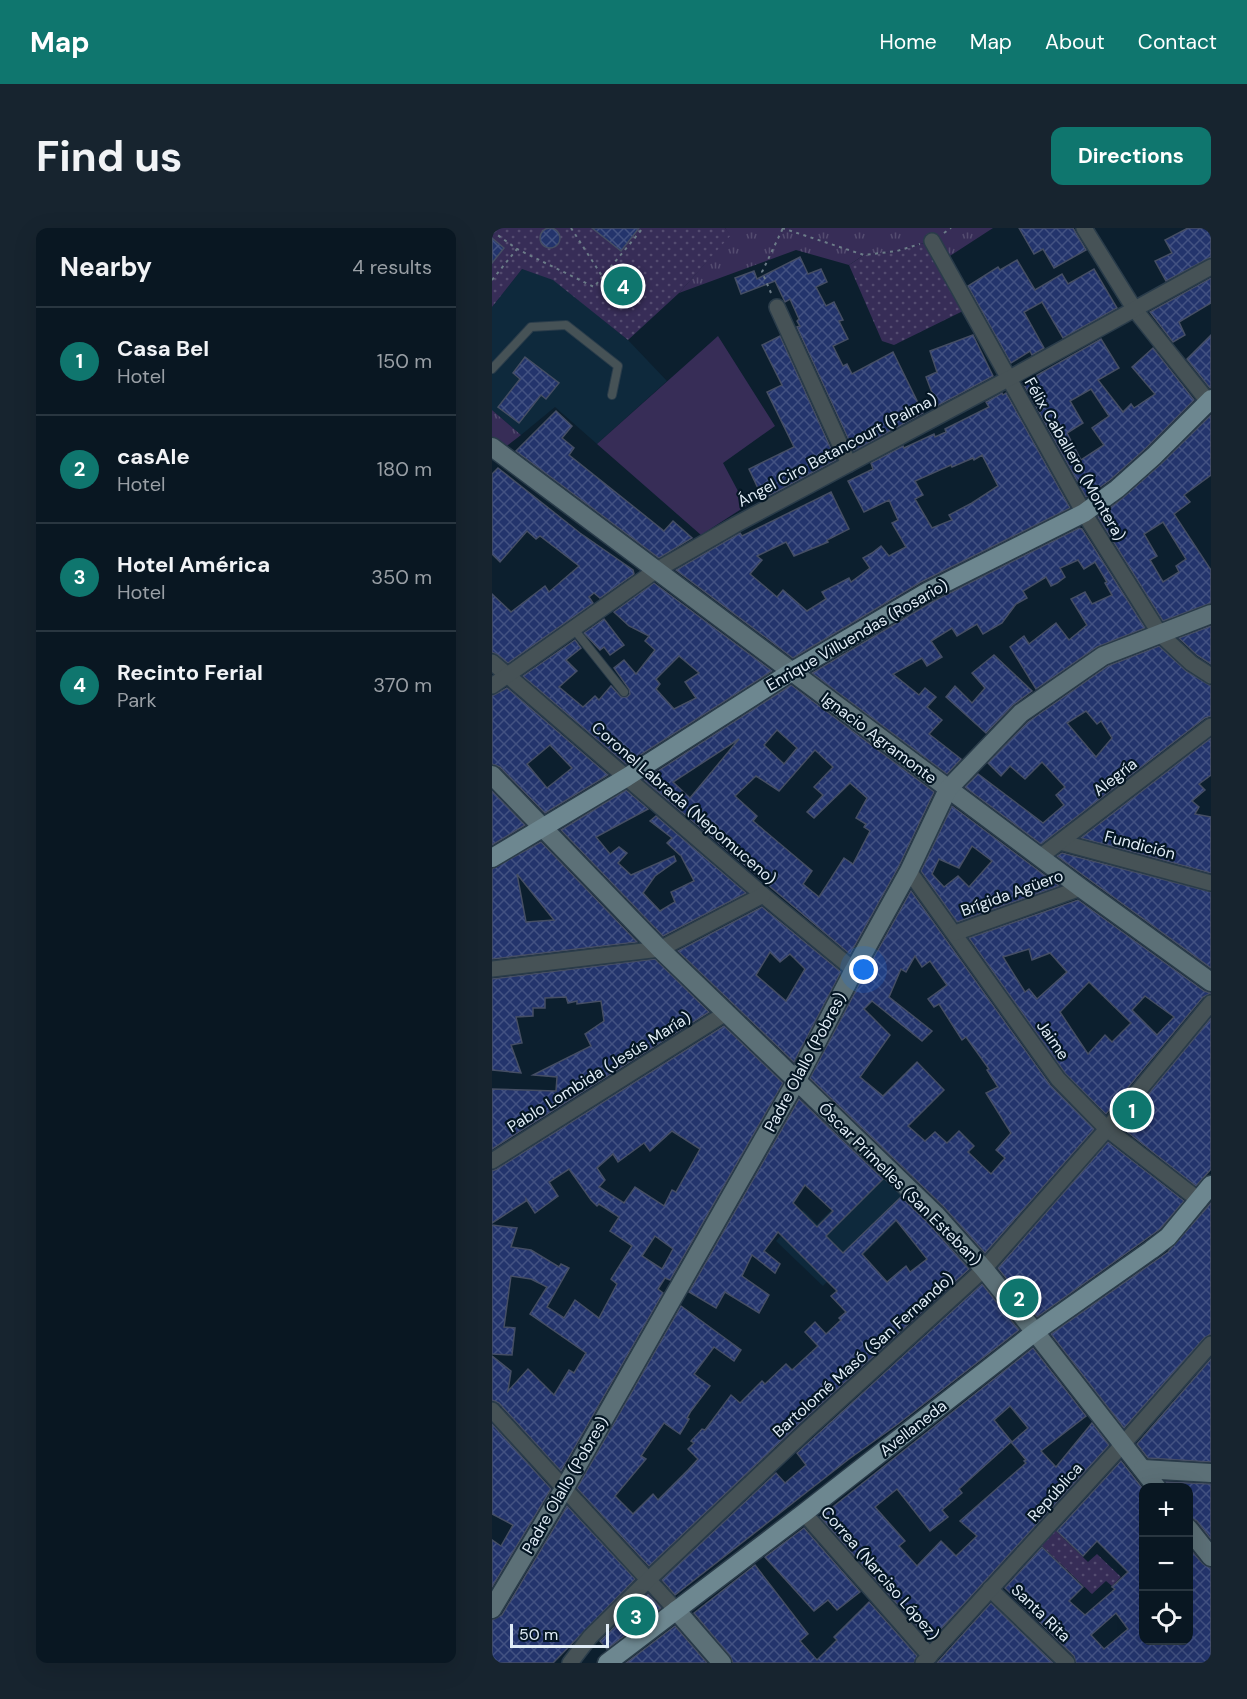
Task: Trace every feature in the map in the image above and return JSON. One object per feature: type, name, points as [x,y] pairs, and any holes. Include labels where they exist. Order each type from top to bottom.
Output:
[{"type":"main road","name":"Enrique Villuendas (Rosario)","points":[[492,858],[627,777],[791,672],[948,581],[1084,513],[1117,489],[1210,402]]},
{"type":"main road","name":"Ignacio Agramonte","points":[[492,447],[1081,888],[1211,982]]},
{"type":"main road","name":"Padre Olallo (Pobres)","points":[[492,1609],[564,1489],[797,1080],[909,871],[948,789],[1021,713],[1103,656],[1211,614]]},
{"type":"main road","name":"Óscar Primelles (San Esteban)","points":[[492,775],[660,948],[936,1215],[984,1269],[1124,1443],[1153,1483]]},
{"type":"main road","name":"Avellaneda","points":[[607,1663],[804,1513],[1035,1332],[1168,1237],[1211,1185]]},
{"type":"main road","points":[[1143,1469],[1211,1473]]},
{"type":"main road","points":[[1193,1534],[1211,1557]]},
{"type":"main road","points":[[676,1610],[722,1663]]},
{"type":"street","points":[[1084,228],[1135,310],[1210,402]]},
{"type":"street","name":"Félix Caballero (Montera)","points":[[932,241],[1084,513],[1160,634],[1191,663],[1211,676]]},
{"type":"street","name":"Ángel Ciro Betancourt (Palma)","points":[[492,686],[655,571],[735,525],[1211,267]]},
{"type":"street","points":[[777,307],[849,464]]},
{"type":"street","name":"Coronel Labrada (Nepomuceno)","points":[[492,662],[763,895],[854,970]]},
{"type":"street","name":"Alegría","points":[[1040,857],[1211,726]]},
{"type":"street","name":"Fundición","points":[[1060,842],[1211,883]]},
{"type":"street","name":"Jaime","points":[[909,871],[1058,1079],[1107,1129],[1200,1201]]},
{"type":"street","name":"Brígida Agüero","points":[[955,933],[1081,888]]},
{"type":"street","points":[[492,969],[660,948],[763,895]]},
{"type":"street","name":"Bartolomé Masó (San Fernando)","points":[[570,1663],[590,1637],[648,1580],[806,1431],[984,1269],[1107,1129],[1211,1003]]},
{"type":"street","name":"Pablo Lombida (Jesús María)","points":[[492,1161],[726,1013]]},
{"type":"street","name":"República","points":[[926,1660],[1211,1344]]},
{"type":"street","points":[[492,1410],[676,1610]]},
{"type":"street","name":"Correa (Narciso López)","points":[[804,1513],[926,1660]]},
{"type":"street","name":"Santa Rita","points":[[990,1589],[1067,1663]]},
{"type":"lane","points":[[492,369],[531,327],[566,325],[618,366],[612,394]]},
{"type":"lane","points":[[573,628],[624,692]]},
{"type":"path","points":[[571,228],[603,277]]},
{"type":"path","points":[[492,231],[517,249],[594,287],[643,228]]},
{"type":"path","points":[[777,307],[762,272],[782,228],[864,255],[932,241],[951,228]]},
{"type":"path","points":[[492,280],[517,249]]},
{"type":"shaded area","points":[[522,269],[553,279],[628,340],[667,381],[597,444],[555,407],[521,435],[492,410],[492,307]]},
{"type":"shaded area","points":[[875,1168],[913,1205],[851,1267],[846,1262],[823,1286],[776,1241],[803,1210],[817,1224]]},
{"type":"green space","points":[[492,228],[725,228],[731,235],[679,293],[628,340],[553,280],[522,269],[492,307]]},
{"type":"green space","points":[[725,228],[993,228],[936,265],[924,243],[897,251],[864,255],[849,265],[796,250],[679,293],[730,235]]},
{"type":"green space","points":[[924,243],[963,311],[894,345],[882,341],[849,265],[864,255],[897,251]]},
{"type":"green space","points":[[718,336],[775,426],[723,463],[746,506],[701,535],[597,444]]},
{"type":"green space","points":[[492,410],[521,435],[504,448],[492,439]]},
{"type":"green space","points":[[1055,1530],[1088,1562],[1097,1554],[1121,1577],[1112,1586],[1106,1581],[1092,1594],[1041,1545]]},
{"type":"building","points":[[550,228],[557,231],[560,238],[557,245],[550,248],[543,245],[540,238],[543,231]]},
{"type":"building","points":[[592,228],[639,228],[621,251]]},
{"type":"building","points":[[1019,228],[1073,228],[1086,250],[1054,268],[1043,249],[1034,254]]},
{"type":"building","points":[[1188,228],[1211,228],[1211,257],[1166,281],[1155,261],[1172,253],[1165,240]]},
{"type":"building","points":[[492,238],[504,248],[492,263]]},
{"type":"building","points":[[800,257],[808,274],[821,269],[827,282],[816,287],[826,306],[834,302],[843,320],[839,321],[848,339],[833,346],[843,366],[847,364],[852,374],[893,352],[923,413],[854,451],[797,327],[800,326],[797,321],[799,319],[790,299],[785,302],[775,281],[741,294],[735,278],[754,271],[757,279]]},
{"type":"building","points":[[1017,260],[1035,290],[1062,274],[1068,284],[1094,269],[1117,308],[1063,338],[1042,302],[1024,312],[1044,348],[1032,355],[1030,351],[1011,363],[968,286],[998,267],[1000,270]]},
{"type":"building","points":[[1211,278],[1211,303],[1179,322],[1185,335],[1173,342],[1150,312]]},
{"type":"building","points":[[973,335],[993,376],[937,406],[926,377],[937,372],[930,351]]},
{"type":"building","points":[[1211,335],[1211,388],[1210,388],[1187,359]]},
{"type":"building","points":[[780,336],[836,460],[763,499],[749,469],[794,447],[767,392],[782,385],[762,345]]},
{"type":"building","points":[[1101,339],[1119,368],[1098,380],[1123,412],[1131,404],[1134,408],[1155,394],[1132,367],[1153,348],[1194,400],[1146,448],[1110,480],[1086,497],[1023,383]],"holes":[[[1091,389],[1109,416],[1092,428],[1104,445],[1081,460],[1067,433],[1083,423],[1070,401]]]},
{"type":"building","points":[[525,357],[559,383],[546,399],[541,395],[519,423],[498,407],[520,379],[513,373]]},
{"type":"building","points":[[1006,393],[1070,508],[921,582],[793,658],[676,570],[740,533],[742,536],[831,492],[849,529],[827,540],[828,542],[794,556],[786,542],[757,556],[762,560],[750,574],[777,597],[783,590],[807,611],[826,599],[822,592],[849,578],[851,582],[870,568],[863,558],[881,546],[889,556],[906,547],[892,523],[898,520],[889,500],[864,512],[848,481],[873,469],[871,463],[903,446],[904,448],[934,434],[935,437],[946,432],[945,429],[989,407],[986,402]],"holes":[[[982,455],[998,486],[949,515],[952,520],[932,528],[915,499],[923,495],[915,481],[951,465],[952,467],[973,458],[974,460]]]},
{"type":"building","points":[[556,411],[572,426],[562,438],[574,448],[569,455],[664,531],[673,521],[692,538],[659,558],[516,451]]},
{"type":"building","points":[[1211,415],[1211,475],[1184,495],[1190,502],[1174,514],[1211,570],[1211,603],[1163,621],[1098,517],[1161,464]],"holes":[[[1163,522],[1186,559],[1176,566],[1179,572],[1163,582],[1150,560],[1157,556],[1144,534]]]},
{"type":"building","points":[[498,468],[580,533],[633,570],[634,574],[600,598],[594,593],[589,597],[593,603],[508,663],[492,652],[492,594],[511,612],[545,586],[549,592],[579,566],[540,536],[536,539],[527,531],[500,562],[492,554],[492,474]]},
{"type":"building","points":[[1079,528],[1082,529],[1145,628],[1097,647],[1036,689],[1010,647],[1024,636],[1029,644],[1056,623],[1069,640],[1087,625],[1071,599],[1085,592],[1092,604],[1112,595],[1095,562],[1084,569],[1078,560],[1060,568],[1065,577],[1057,583],[1051,586],[1046,577],[1023,591],[1027,598],[1016,604],[1002,623],[983,634],[977,624],[957,636],[952,628],[931,641],[942,657],[927,666],[922,658],[893,674],[919,695],[925,688],[936,697],[927,707],[942,720],[929,734],[961,759],[947,774],[812,673],[932,602]]},
{"type":"building","points":[[654,583],[772,671],[626,764],[523,676],[575,640],[581,648],[566,660],[577,671],[559,687],[583,707],[595,696],[599,700],[611,686],[621,697],[627,697],[630,694],[629,689],[614,668],[624,660],[636,674],[655,650],[645,641],[649,636],[629,626],[614,612]],"holes":[[[679,656],[699,673],[685,682],[696,698],[674,709],[656,689],[660,684],[656,679]]]},
{"type":"building","points":[[604,619],[624,645],[610,655],[604,647],[600,650],[584,633]]},
{"type":"building","points":[[1211,626],[1211,664],[1197,655],[1179,638]]},
{"type":"building","points":[[1159,646],[1186,671],[1211,686],[1211,716],[1205,718],[1041,844],[965,787],[978,774],[1043,823],[1064,805],[1056,795],[1065,787],[1042,762],[1025,779],[1010,766],[1001,776],[988,763],[1028,722],[1108,666]],"holes":[[[1086,711],[1097,724],[1101,721],[1112,738],[1096,757],[1067,723]]]},
{"type":"building","points":[[994,655],[1032,691],[1013,705],[986,733],[946,697],[955,686],[972,703],[985,688],[972,673]]},
{"type":"building","points":[[791,685],[934,792],[899,866],[850,954],[644,780]],"holes":[[[777,730],[797,748],[784,764],[764,745]],[[739,739],[690,798],[673,782]],[[815,750],[833,767],[814,787],[823,795],[807,812],[814,818],[850,783],[867,798],[856,818],[866,824],[864,827],[870,831],[853,864],[844,858],[819,897],[803,884],[812,871],[753,821],[757,816],[735,796],[756,776],[779,791]]]},
{"type":"building","points":[[507,688],[608,775],[545,813],[500,767],[492,764],[492,696]],"holes":[[[550,745],[572,768],[547,788],[527,764]]]},
{"type":"building","points":[[1211,738],[1211,775],[1199,784],[1205,790],[1192,801],[1199,807],[1195,814],[1211,817],[1211,873],[1081,838]]},
{"type":"building","points":[[626,790],[648,809],[596,837],[610,854],[619,847],[627,853],[618,863],[631,875],[674,856],[676,861],[655,876],[643,893],[660,911],[675,902],[671,892],[694,881],[681,856],[667,843],[672,838],[650,821],[656,816],[746,893],[663,936],[561,830]]},
{"type":"building","points":[[492,791],[525,825],[492,845]]},
{"type":"building","points":[[952,806],[1059,886],[957,922],[921,871]],"holes":[[[972,846],[992,861],[969,887],[958,876],[944,887],[932,874],[939,859],[959,868]]]},
{"type":"building","points":[[541,842],[637,942],[492,959],[492,869]],"holes":[[[517,874],[554,920],[526,922]]]},
{"type":"building","points":[[1062,853],[1211,892],[1211,968],[1057,856]]},
{"type":"building","points":[[911,891],[1050,1085],[1094,1129],[985,1253],[944,1207],[810,1078]],"holes":[[[915,956],[922,967],[930,961],[947,985],[928,999],[934,1007],[939,1004],[962,1040],[966,1037],[989,1069],[987,1070],[998,1087],[986,1093],[1011,1133],[996,1150],[1005,1158],[991,1174],[968,1152],[974,1146],[959,1131],[947,1143],[935,1132],[925,1141],[908,1126],[944,1090],[917,1062],[883,1096],[860,1077],[890,1035],[864,1009],[872,1001],[922,1041],[932,1031],[889,997],[901,969],[906,972]]]},
{"type":"building","points":[[1078,900],[1204,991],[1211,993],[1203,997],[1106,1114],[1065,1073],[969,938]],"holes":[[[1029,949],[1032,960],[1050,953],[1067,972],[1037,999],[1029,989],[1025,992],[1003,957]],[[1089,982],[1131,1023],[1112,1042],[1105,1035],[1088,1054],[1060,1012]],[[1145,996],[1174,1017],[1157,1035],[1132,1010]]]},
{"type":"building","points":[[762,907],[841,972],[794,1062],[678,951]],"holes":[[[770,952],[780,962],[790,954],[805,969],[786,1001],[756,975]]]},
{"type":"building","points":[[655,959],[709,1012],[492,1149],[492,1089],[556,1091],[557,1077],[533,1075],[591,1046],[585,1034],[604,1021],[601,1001],[577,1004],[577,1001],[568,1003],[566,997],[545,998],[545,1008],[533,1008],[533,1016],[516,1017],[522,1043],[511,1045],[521,1073],[492,1070],[492,979]]},
{"type":"building","points":[[1211,1018],[1211,1169],[1196,1186],[1121,1127]]},
{"type":"building","points":[[724,1026],[783,1083],[670,1280],[665,1278],[658,1289],[663,1293],[561,1471],[499,1403],[492,1400],[492,1356],[511,1371],[508,1391],[528,1369],[554,1395],[569,1370],[574,1373],[586,1353],[530,1314],[547,1287],[531,1279],[511,1276],[504,1327],[515,1328],[512,1355],[492,1354],[492,1225],[517,1228],[511,1247],[531,1250],[559,1267],[561,1264],[569,1268],[547,1307],[564,1318],[575,1300],[599,1318],[617,1284],[611,1279],[632,1246],[610,1231],[619,1217],[599,1204],[597,1206],[569,1169],[549,1182],[558,1196],[535,1213],[526,1199],[492,1223],[492,1171]],"holes":[[[672,1131],[700,1149],[676,1192],[672,1190],[664,1206],[635,1187],[624,1203],[599,1187],[605,1180],[597,1168],[613,1154],[618,1162],[644,1143],[650,1151]],[[655,1236],[673,1249],[662,1269],[642,1256]]]},
{"type":"building","points":[[799,1099],[883,1179],[826,1236],[843,1253],[901,1197],[969,1269],[799,1424],[649,1566],[577,1488],[681,1306],[741,1350],[734,1361],[714,1347],[694,1374],[710,1386],[691,1411],[680,1434],[664,1423],[641,1456],[646,1459],[615,1496],[633,1514],[653,1494],[658,1500],[698,1459],[688,1449],[694,1443],[691,1441],[702,1429],[705,1430],[731,1395],[740,1403],[762,1381],[765,1384],[786,1364],[792,1370],[818,1346],[805,1332],[815,1322],[826,1334],[846,1312],[831,1296],[837,1291],[778,1232],[764,1251],[780,1264],[775,1273],[752,1255],[742,1276],[769,1295],[759,1313],[725,1292],[716,1308],[689,1292]],"holes":[[[805,1185],[833,1211],[817,1227],[793,1203]],[[896,1220],[927,1259],[910,1272],[906,1266],[887,1282],[862,1254]]]},
{"type":"building","points":[[1108,1142],[1184,1201],[1160,1229],[1037,1317],[998,1268]]},
{"type":"building","points":[[1211,1203],[1211,1334],[1204,1338],[1124,1428],[1051,1334],[1168,1252]]},
{"type":"building","points":[[982,1284],[1019,1330],[675,1595],[662,1580],[776,1473],[785,1483],[806,1465],[797,1453]]},
{"type":"building","points":[[1033,1348],[1086,1416],[1041,1451],[1056,1467],[1092,1423],[1109,1445],[930,1641],[820,1517]],"holes":[[[1010,1406],[1028,1428],[1012,1442],[994,1420]],[[1011,1442],[1026,1463],[960,1521],[977,1536],[956,1556],[941,1541],[917,1566],[899,1546],[905,1541],[875,1507],[897,1489],[930,1531],[948,1517],[942,1510],[962,1493],[959,1489]]]},
{"type":"building","points":[[1211,1359],[1211,1462],[1148,1458],[1137,1444]]},
{"type":"building","points":[[492,1424],[551,1489],[492,1587],[492,1540],[501,1546],[513,1525],[492,1514]]},
{"type":"building","points":[[1121,1461],[1139,1484],[1139,1645],[1193,1645],[1193,1553],[1203,1564],[1211,1568],[1211,1663],[1076,1663],[1074,1656],[1005,1588],[1042,1547],[1083,1587],[1069,1601],[1085,1615],[1115,1589],[1112,1587],[1128,1572],[1097,1541],[1083,1556],[1057,1531]],"holes":[[[1116,1613],[1128,1629],[1104,1649],[1091,1635]]]},
{"type":"building","points":[[1193,1483],[1211,1484],[1211,1539],[1193,1519]]},
{"type":"building","points":[[567,1506],[635,1579],[553,1663],[492,1663],[492,1620],[502,1615]]},
{"type":"building","points":[[804,1528],[860,1592],[837,1610],[828,1600],[814,1611],[765,1557]]},
{"type":"building","points":[[755,1565],[808,1634],[800,1641],[817,1660],[837,1640],[834,1637],[869,1602],[917,1656],[914,1663],[733,1663],[730,1656],[694,1613]]},
{"type":"building","points":[[648,1594],[661,1608],[607,1649],[600,1641]]},
{"type":"building","points":[[991,1603],[1053,1663],[937,1663]]},
{"type":"building","points":[[675,1626],[707,1663],[626,1663]]},
{"type":"place","name":"Recinto Ferial","points":[[623,286]]},
{"type":"place","name":"Casa Bel","points":[[1132,1110]]},
{"type":"place","name":"casAle","points":[[1019,1298]]},
{"type":"place","name":"Hotel América","points":[[636,1616]]}]
